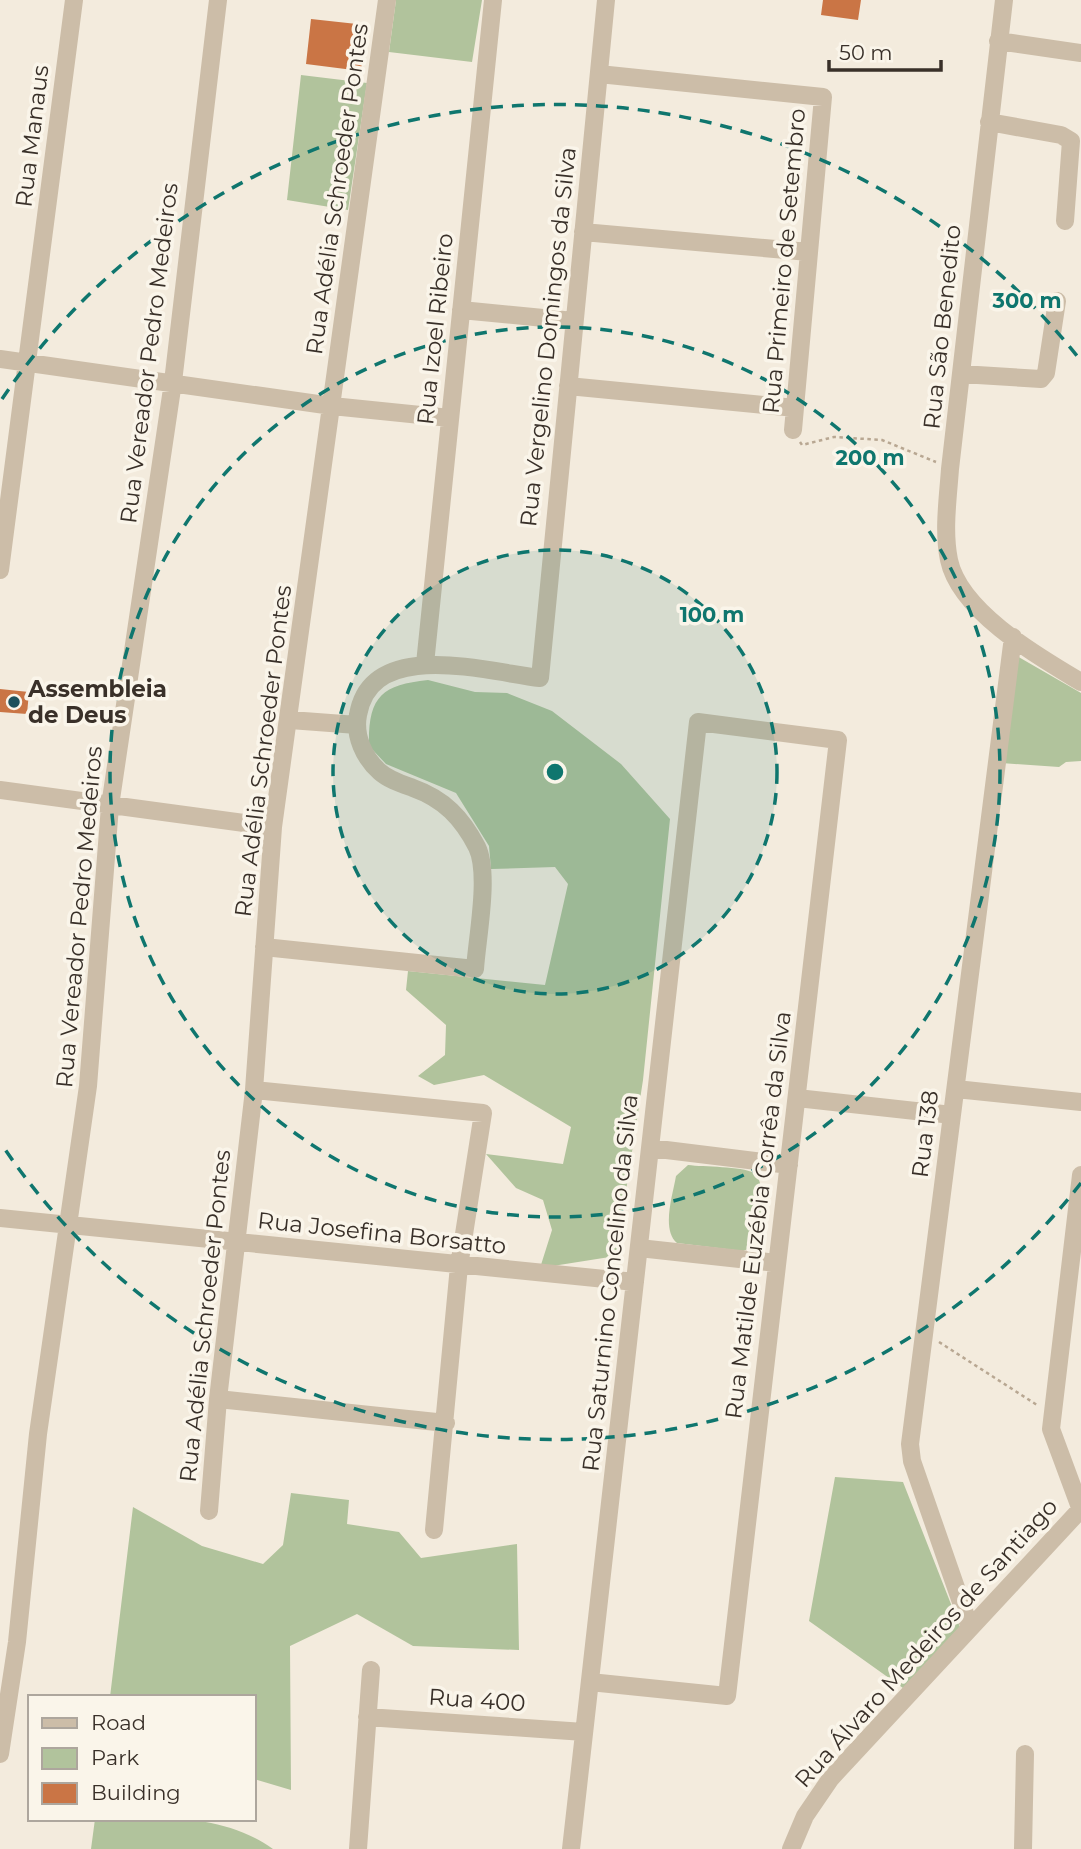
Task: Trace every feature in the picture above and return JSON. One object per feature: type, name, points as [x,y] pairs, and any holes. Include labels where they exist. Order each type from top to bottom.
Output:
[{"type":"street","name":"Rua Manaus","points":[[0,570],[29,363],[74,0]]},
{"type":"street","name":"Rua Vereador Pedro Medeiros","points":[[0,1754],[8,1641],[89,1086],[110,806],[173,382],[218,0]]},
{"type":"street","name":"Rua Adélia Schroeder Pontes","points":[[209,1511],[218,1399],[254,1090],[273,827],[290,720],[387,0]]},
{"type":"street","name":"Rua Izoel Ribeiro","points":[[425,664],[493,0]]},
{"type":"street","name":"Rua Vergelino Domingos da Silva","points":[[425,664],[540,678],[606,0]]},
{"type":"street","name":"Rua São Benedito","points":[[1004,0],[950,469],[946,520],[949,561],[966,593],[1013,637],[1081,682]]},
{"type":"street","points":[[998,41],[1081,52]]},
{"type":"street","name":"Rua Primeiro de Setembro","points":[[599,74],[823,97],[793,430]]},
{"type":"street","points":[[989,122],[1061,135],[1071,141],[1065,220]]},
{"type":"street","points":[[583,232],[809,252]]},
{"type":"street","points":[[961,374],[1041,379],[1046,373],[1057,302]]},
{"type":"street","points":[[461,310],[575,321]]},
{"type":"street","points":[[0,359],[332,406],[450,418]]},
{"type":"street","points":[[568,386],[795,408]]},
{"type":"street","name":"Rua 138","points":[[970,1628],[912,1461],[911,1444],[1013,637]]},
{"type":"street","points":[[264,947],[474,969],[482,877],[477,847],[445,803],[381,774],[364,753],[357,724],[361,703],[380,678],[402,667],[425,664]]},
{"type":"street","points":[[290,720],[357,724]]},
{"type":"street","name":"Rua Saturnino Concelino da Silva","points":[[571,1849],[698,722],[838,740]]},
{"type":"street","name":"Rua Matilde Euzébia Corrêa da Silva","points":[[590,1682],[727,1696],[838,740]]},
{"type":"street","points":[[0,790],[273,827]]},
{"type":"street","points":[[956,1089],[1081,1102]]},
{"type":"street","points":[[254,1090],[483,1113],[458,1266],[446,1423],[434,1530]]},
{"type":"street","points":[[797,1098],[952,1115]]},
{"type":"street","points":[[650,1148],[789,1165]]},
{"type":"street","points":[[1081,1175],[1052,1415],[1052,1438],[1081,1509]]},
{"type":"street","name":"Rua Josefina Borsatto","points":[[0,1218],[635,1282]]},
{"type":"street","points":[[639,1248],[777,1263]]},
{"type":"street","points":[[218,1399],[446,1423]]},
{"type":"street","name":"Rua Álvaro Medeiros de Santiago","points":[[791,1849],[805,1816],[831,1778],[1081,1509]]},
{"type":"street","points":[[358,1849],[370,1670]]},
{"type":"street","name":"Rua 400","points":[[367,1717],[584,1732]]},
{"type":"street","points":[[1023,1849],[1025,1754]]},
{"type":"path","points":[[793,430],[802,445],[844,436],[882,440],[950,469]]},
{"type":"path","points":[[924,1333],[1052,1415]]},
{"type":"green space","points":[[396,0],[482,0],[472,62],[389,52]]},
{"type":"green space","points":[[301,75],[367,83],[348,210],[287,200]]},
{"type":"green space","points":[[1015,655],[1081,693],[1081,761],[1066,762],[1059,767],[1001,763]]},
{"type":"green space","points":[[428,680],[475,692],[507,693],[552,711],[621,764],[670,819],[643,1080],[616,1256],[540,1268],[552,1230],[543,1200],[516,1188],[486,1154],[563,1164],[571,1127],[484,1075],[434,1085],[418,1076],[445,1055],[446,1025],[406,990],[408,971],[545,985],[568,884],[555,867],[491,869],[489,846],[456,793],[386,764],[369,746],[371,716],[380,696],[399,686]]},
{"type":"green space","points":[[688,1165],[740,1169],[758,1177],[761,1194],[759,1226],[750,1248],[743,1251],[677,1243],[672,1237],[669,1211],[676,1176]]},
{"type":"green space","points":[[835,1477],[903,1482],[960,1627],[903,1688],[809,1621]]},
{"type":"green space","points":[[291,1493],[349,1500],[347,1524],[399,1532],[421,1558],[517,1544],[519,1650],[413,1646],[357,1614],[290,1646],[291,1790],[256,1780],[256,1695],[110,1695],[133,1507],[202,1546],[263,1564],[283,1545]]},
{"type":"green space","points":[[95,1821],[195,1821],[231,1828],[273,1849],[91,1849]]},
{"type":"building","points":[[823,0],[861,0],[858,20],[821,15]]},
{"type":"building","points":[[311,19],[366,25],[361,71],[306,64]]},
{"type":"building","name":"Assembleia de Deus","points":[[0,689],[29,692],[27,714],[0,712]]},
{"type":"place","name":"Assembleia de Deus","points":[[14,702]]}]
